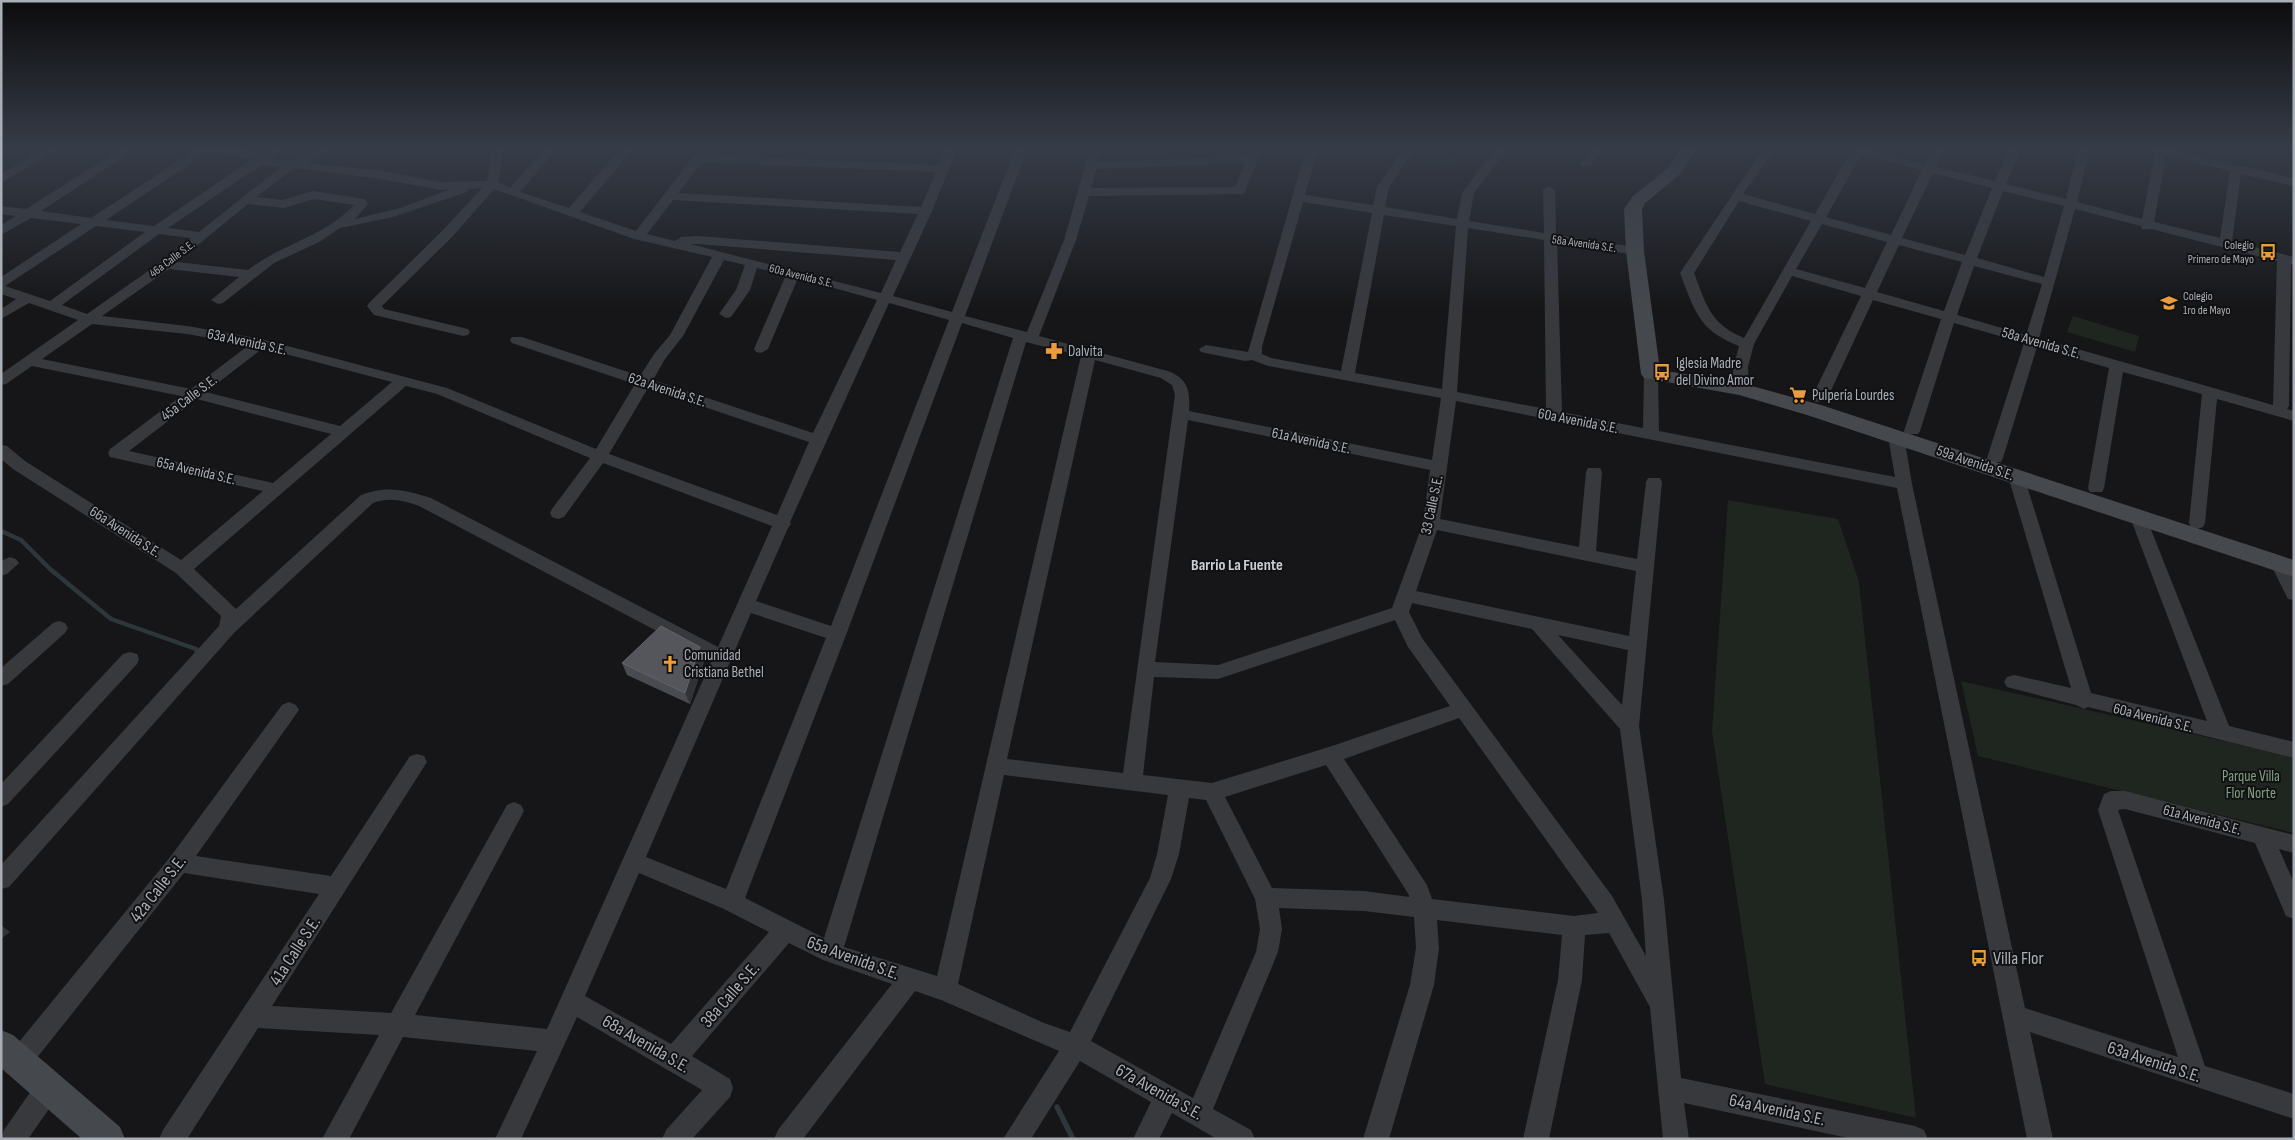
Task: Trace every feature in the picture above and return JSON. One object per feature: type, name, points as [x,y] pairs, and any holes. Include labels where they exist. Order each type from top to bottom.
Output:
[{"type":"street","points":[[1,231],[47,202]]},
{"type":"street","points":[[1,282],[124,202]]},
{"type":"street","points":[[1,289],[51,306],[198,202]]},
{"type":"street","name":"46a Calle S.E.","points":[[1,381],[166,265],[244,202]]},
{"type":"street","points":[[267,202],[284,204],[290,202]]},
{"type":"street","points":[[218,300],[269,260],[314,239],[336,226],[361,208],[361,202]]},
{"type":"street","points":[[336,226],[375,219],[429,202]]},
{"type":"street","points":[[464,332],[378,312],[374,306],[448,233],[471,202]]},
{"type":"street","name":"60a Avenida S.E.","points":[[538,202],[639,236],[794,274],[1166,375],[1178,381],[1182,390],[1181,414]]},
{"type":"street","points":[[572,214],[582,202]]},
{"type":"street","points":[[639,236],[665,202]]},
{"type":"street","points":[[776,202],[926,211]]},
{"type":"street","points":[[508,1139],[554,1041],[818,440],[902,256],[930,202]]},
{"type":"street","points":[[732,902],[837,635],[1001,202]]},
{"type":"street","points":[[831,953],[1026,338],[1070,240],[1081,202]]},
{"type":"street","points":[[1206,349],[1245,357],[1255,354],[1255,347],[1296,202]]},
{"type":"street","name":"58a Avenida S.E.","points":[[1329,202],[1462,225],[1635,251]]},
{"type":"street","points":[[1347,376],[1379,202]]},
{"type":"street","name":"33 Calle S.E.","points":[[1403,603],[1431,523],[1449,395],[1462,225],[1468,202]]},
{"type":"street","points":[[1550,202],[1552,239],[1551,323],[1554,416]]},
{"type":"street","points":[[1638,202],[1633,209],[1635,251],[1651,374],[1650,424],[1652,436]]},
{"type":"street","points":[[1732,202],[1687,273],[1707,322],[1720,334],[1747,344]]},
{"type":"street","points":[[1760,202],[2048,282]]},
{"type":"street","points":[[1741,389],[1741,367],[1747,344],[1826,202]]},
{"type":"street","points":[[1819,399],[1912,202]]},
{"type":"street","points":[[1992,202],[1904,434],[1904,484],[2040,1139]]},
{"type":"street","points":[[2056,202],[2289,260],[2288,344],[2281,406]]},
{"type":"street","points":[[1994,458],[2032,340],[2072,202]]},
{"type":"street","points":[[2148,226],[2153,202]]},
{"type":"street","points":[[2224,245],[2231,202]]},
{"type":"street","points":[[1,210],[203,236]]},
{"type":"street","points":[[661,242],[698,240],[902,256]]},
{"type":"street","points":[[558,513],[600,456],[646,383],[660,356],[689,315],[719,257]]},
{"type":"street","points":[[726,314],[743,290],[752,264]]},
{"type":"street","points":[[166,265],[250,274]]},
{"type":"street","name":"58a Avenida S.E.","points":[[1789,271],[2294,416]]},
{"type":"street","points":[[761,349],[794,274]]},
{"type":"street","points":[[1,315],[27,298]]},
{"type":"street","name":"63a Avenida S.E.","points":[[51,306],[88,319],[187,330],[261,343],[442,391],[600,456],[782,524]]},
{"type":"street","name":"62a Avenida S.E.","points":[[517,340],[818,440]]},
{"type":"street","name":"45a Calle S.E.","points":[[116,453],[261,343]]},
{"type":"street","name":"60a Avenida S.E.","points":[[1255,354],[1259,359],[1268,362],[1449,395],[1904,484]]},
{"type":"street","points":[[945,990],[1089,355]]},
{"type":"street","points":[[29,361],[194,394],[343,432]]},
{"type":"street","points":[[2096,488],[2117,365]]},
{"type":"street","name":"59a Avenida S.E.","points":[[1651,374],[1741,389],[1904,434],[2016,476],[2287,567]]},
{"type":"street","points":[[182,569],[403,381]]},
{"type":"street","points":[[2197,523],[2210,392]]},
{"type":"street","points":[[1132,782],[1181,414]]},
{"type":"street","name":"61a Avenida S.E.","points":[[1181,414],[1440,467]]},
{"type":"street","name":"66a Avenida S.E.","points":[[1,450],[19,465],[195,578],[230,614],[228,628]]},
{"type":"street","name":"65a Avenida S.E.","points":[[116,453],[276,489]]},
{"type":"street","points":[[1587,555],[1594,472]]},
{"type":"street","points":[[2016,476],[2084,701]]},
{"type":"street","points":[[1654,482],[1630,726],[1653,900],[1661,1005],[1676,1139]]},
{"type":"street","points":[[1,880],[228,628],[367,499],[380,493],[390,492],[424,502],[480,529],[722,658]]},
{"type":"street","points":[[2138,517],[2222,734]]},
{"type":"street","points":[[1431,523],[1645,567]]},
{"type":"street","points":[[2287,567],[2294,594]]},
{"type":"street","points":[[1146,669],[1218,672],[1403,603],[1538,624],[1638,645]]},
{"type":"street","points":[[1403,603],[1416,642],[1604,903],[1661,1005]]},
{"type":"street","points":[[746,604],[837,635]]},
{"type":"street","points":[[1538,624],[1630,726]]},
{"type":"street","points":[[1,679],[59,628]]},
{"type":"street","points":[[1,798],[130,659]]},
{"type":"street","name":"60a Avenida S.E.","points":[[2014,682],[2084,701],[2294,750]]},
{"type":"street","points":[[997,766],[1212,792],[1331,755],[1463,709]]},
{"type":"street","name":"42a Calle S.E.","points":[[10,1053],[179,863],[289,710]]},
{"type":"street","points":[[1331,755],[1418,892],[1425,908],[1428,934],[1427,969],[1376,1139]]},
{"type":"street","name":"41a Calle S.E.","points":[[172,1139],[417,762]]},
{"type":"street","points":[[1016,1139],[1076,1046],[1160,879],[1168,854],[1180,788]]},
{"type":"street","points":[[1199,1113],[1268,952],[1271,930],[1266,898],[1212,792]]},
{"type":"street","name":"61a Avenida S.E.","points":[[2196,1075],[2108,810],[2111,800],[2125,800],[2294,844]]},
{"type":"street","points":[[335,1139],[514,811]]},
{"type":"street","points":[[2263,837],[2294,909]]},
{"type":"street","name":"65a Avenida S.E.","points":[[633,861],[732,902],[785,931],[831,953],[945,990],[1040,1033],[1076,1046]]},
{"type":"street","points":[[179,863],[337,887]]},
{"type":"street","points":[[1266,898],[1364,901],[1574,926],[1614,922]]},
{"type":"street","points":[[1536,1139],[1570,980],[1574,926]]},
{"type":"street","name":"38a Calle S.E.","points":[[674,1059],[785,931]]},
{"type":"street","points":[[787,1139],[910,978]]},
{"type":"street","name":"68a Avenida S.E.","points":[[571,1001],[674,1059],[721,1088],[675,1139]]},
{"type":"street","points":[[252,1016],[397,1025],[554,1041]]},
{"type":"street","name":"63a Avenida S.E.","points":[[2015,1016],[2294,1107]]},
{"type":"street","name":"67a Avenida S.E.","points":[[1076,1046],[1199,1113],[1242,1139]]},
{"type":"street","points":[[10,1053],[108,1139]]},
{"type":"street","points":[[13,1139],[49,1087]]},
{"type":"street","name":"64a Avenida S.E.","points":[[1669,1088],[1915,1139]]},
{"type":"street","points":[[1146,1139],[1168,1096]]},
{"type":"green space","points":[[2073,316],[2139,336],[2135,352],[2067,332]]},
{"type":"green space","points":[[1728,500],[1838,519],[1859,582],[1916,1118],[1765,1084],[1712,731]]},
{"type":"green space","name":"Parque Villa Flor Norte","points":[[1961,681],[2294,757],[2294,833],[1978,756]]},
{"type":"building","name":"Comunidad Cristiana Bethel","points":[[661,626],[700,647],[685,693],[622,663]]},
{"type":"waterway","points":[[1,531],[21,540],[50,569],[111,619],[196,649],[198,656]]},
{"type":"waterway","points":[[1057,1107],[1073,1139]]},
{"type":"place","name":"Colegio Primero de Mayo","points":[[2268,252]]},
{"type":"place","name":"Colegio 1ro de Mayo","points":[[2169,303]]},
{"type":"place","name":"Dalvita","points":[[1054,351]]},
{"type":"place","name":"Iglesia Madre del Divino Amor","points":[[1662,372]]},
{"type":"place","name":"Pulpería Lourdes","points":[[1798,395]]},
{"type":"place","name":"Comunidad Cristiana Bethel","points":[[670,664]]},
{"type":"place","name":"Villa Flor","points":[[1979,958]]},
{"type":"district","name":"Barrio La Fuente","points":[[1237,565]]}]
